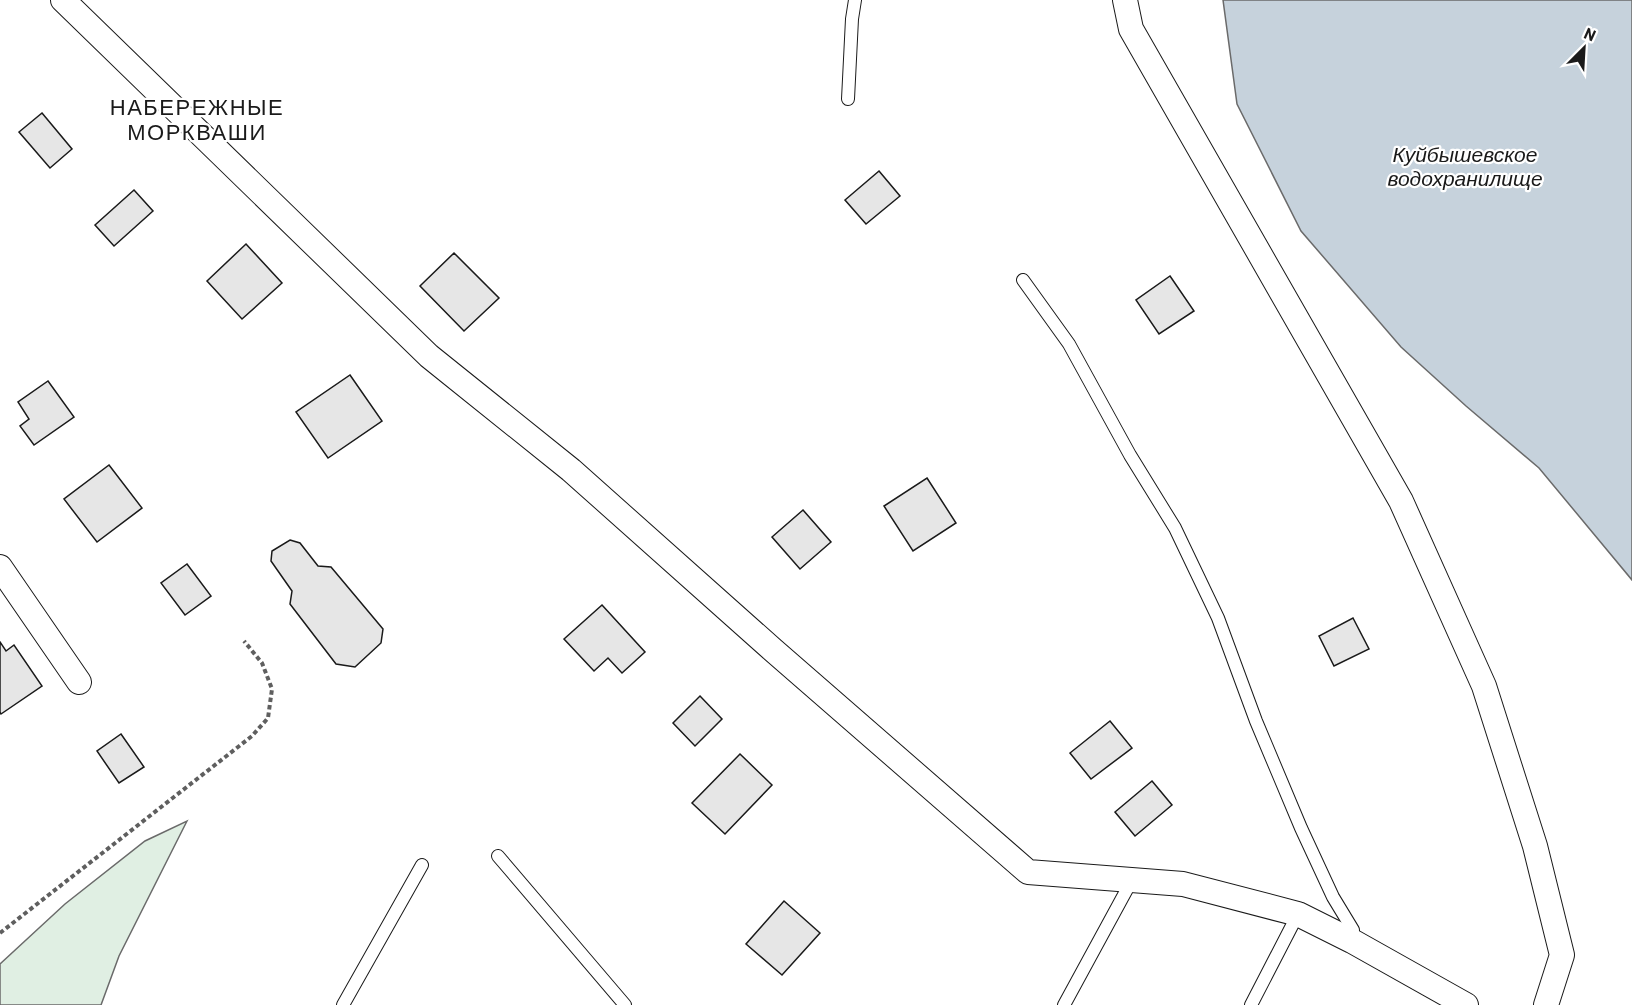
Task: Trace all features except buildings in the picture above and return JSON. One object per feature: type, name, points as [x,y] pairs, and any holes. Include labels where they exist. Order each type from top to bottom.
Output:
[{"type":"street","points":[[63,0],[429,356],[571,470],[1028,872],[1183,884],[1298,914],[1352,941],[1466,1005]]},
{"type":"street","points":[[1125,0],[1131,28],[1401,501],[1484,686],[1535,846],[1562,955],[1546,1005]]},
{"type":"street","points":[[0,567],[79,682]]},
{"type":"lane","points":[[848,99],[855,0]]},
{"type":"lane","points":[[1023,280],[1069,344],[1130,455],[1175,528],[1218,618],[1256,721],[1301,828],[1333,897],[1353,930],[1352,941]]},
{"type":"lane","points":[[498,856],[624,1005]]},
{"type":"lane","points":[[343,1005],[422,865]]},
{"type":"lane","points":[[1064,1005],[1131,880]]},
{"type":"lane","points":[[1251,1005],[1298,914]]},
{"type":"path","points":[[0,933],[252,736],[268,718],[272,689],[262,663],[244,641]]},
{"type":"green space","points":[[187,821],[119,956],[101,1005],[0,1005],[0,964],[65,904],[145,841]]},
{"type":"water","name":"Куйбышевское водохранилище","points":[[1223,0],[1632,0],[1632,580],[1539,468],[1401,347],[1301,231],[1237,104]]},
{"type":"district","name":"НАБЕРЕЖНЫЕ МОРКВАШИ","points":[[197,120]]}]
